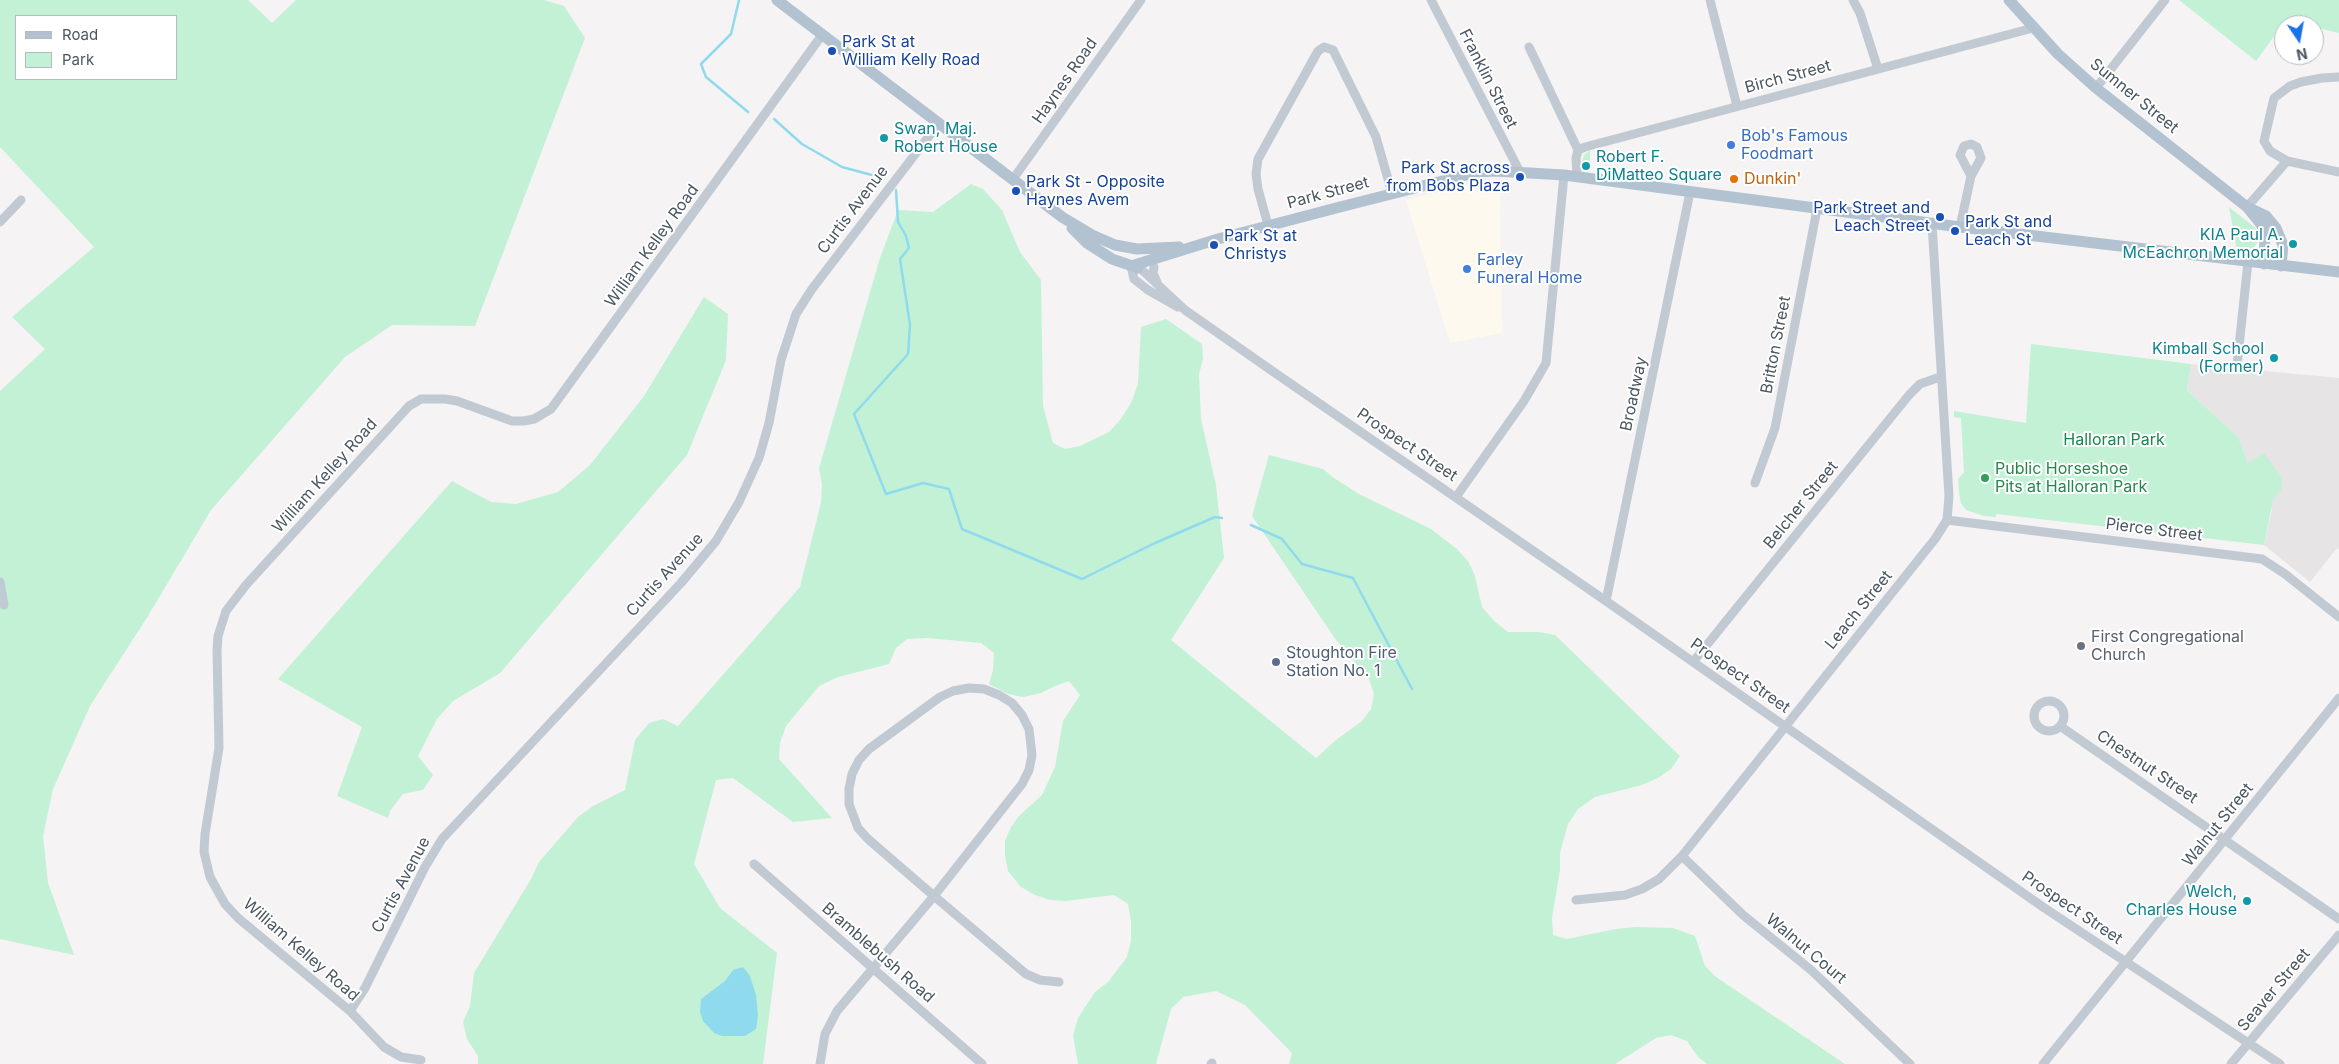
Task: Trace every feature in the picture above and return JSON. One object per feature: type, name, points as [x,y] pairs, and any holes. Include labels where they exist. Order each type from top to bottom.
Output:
[{"type":"main road","name":"Park Street","points":[[777,0],[1062,217],[1102,239],[1132,249],[1173,248],[1218,239]]},
{"type":"main road","name":"Sumner Street","points":[[2009,0],[2058,54],[2096,88],[2247,207],[2261,224],[2265,234],[2264,264]]},
{"type":"main road","name":"Park Street","points":[[1062,217],[1086,243],[1117,262],[1136,267],[1218,239],[1392,193],[1478,172],[1520,172],[1564,175],[1932,224],[2339,272]]},
{"type":"main road","name":"Sumner Street","points":[[2247,207],[2266,216],[2276,228],[2283,245],[2281,266]]},
{"type":"main road","points":[[1132,249],[1136,267]]},
{"type":"main road","points":[[1154,267],[1164,256]]},
{"type":"street","name":"Haynes Road","points":[[1013,180],[1141,0]]},
{"type":"street","name":"Franklin Street","points":[[1430,0],[1520,172]]},
{"type":"street","points":[[1710,0],[1737,106]]},
{"type":"street","points":[[1853,0],[1860,13],[1878,69]]},
{"type":"street","points":[[2096,88],[2165,0]]},
{"type":"street","name":"Birch Street","points":[[1578,150],[2033,28]]},
{"type":"street","name":"William Kelley Road","points":[[420,1060],[394,1054],[384,1047],[350,1011],[238,918],[216,892],[208,871],[204,852],[204,834],[219,748],[217,650],[218,636],[226,611],[246,586],[409,406],[421,399],[445,399],[518,421],[534,419],[552,410],[822,35]]},
{"type":"street","points":[[1529,47],[1578,150],[1576,158],[1577,177]]},
{"type":"street","points":[[1268,225],[1258,190],[1256,174],[1258,159],[1318,51],[1324,48],[1333,50],[1376,138],[1392,193]]},
{"type":"street","points":[[2339,77],[2300,82],[2286,88],[2274,98],[2264,141],[2270,151],[2287,161],[2339,172]]},
{"type":"street","name":"Curtis Avenue","points":[[350,1011],[365,988],[442,839],[681,583],[716,541],[739,502],[759,458],[769,422],[784,351],[800,308],[812,289],[939,123]]},
{"type":"street","points":[[2247,207],[2287,161]]},
{"type":"street","points":[[1456,497],[1524,401],[1546,363],[1564,175]]},
{"type":"street","points":[[1960,227],[1971,176]]},
{"type":"street","name":"Broadway","points":[[1606,601],[1690,192]]},
{"type":"street","points":[[0,222],[21,200]]},
{"type":"street","name":"Britton Street","points":[[1755,483],[1775,428],[1817,209]]},
{"type":"street","points":[[1932,224],[1948,496],[1947,520]]},
{"type":"street","points":[[2237,365],[2248,262]]},
{"type":"street","name":"Prospect Street","points":[[1185,310],[1136,267],[1134,279],[1148,290],[1185,310],[2126,962],[2280,1064]]},
{"type":"street","name":"Prospect Street","points":[[1154,267],[1154,277],[1162,288]]},
{"type":"street","name":"Belcher Street","points":[[1693,662],[1909,395],[1920,384],[1940,377]]},
{"type":"street","name":"Pierce Street","points":[[1947,520],[2262,559],[2270,563],[2339,617]]},
{"type":"street","name":"Leach Street","points":[[1576,900],[1625,895],[1642,889],[1659,879],[1682,856],[1935,539],[1947,520]]},
{"type":"street","points":[[0,582],[4,605]]},
{"type":"street","points":[[820,1064],[823,1042],[832,1018],[934,896],[1017,790],[1030,765],[1032,739],[1022,715],[1008,700],[984,689],[963,688],[940,697],[869,749],[856,765],[850,779],[849,804],[858,828],[868,839],[934,896],[1026,974],[1040,980],[1059,982]]},
{"type":"street","name":"Walnut Street","points":[[2043,1064],[2339,698]]},
{"type":"street","name":"Chestnut Street","points":[[2060,726],[2226,839],[2339,919]]},
{"type":"street","name":"Walnut Court","points":[[1682,856],[1743,915],[1811,970],[1910,1064]]},
{"type":"street","name":"Bramblebush Road","points":[[754,864],[982,1064]]},
{"type":"street","name":"Seaver Street","points":[[2231,1064],[2339,934]]},
{"type":"shaded area","points":[[1485,181],[1500,181],[1502,333],[1450,343],[1406,200]]},
{"type":"shaded area","points":[[2191,364],[2339,378],[2339,550],[2337,548],[2310,582],[2264,545],[2272,509],[2248,463],[2238,437],[2187,390]]},
{"type":"green space","points":[[0,0],[248,0],[272,23],[296,0],[544,0],[564,6],[585,38],[475,326],[392,325],[345,357],[211,510],[148,616],[90,706],[53,789],[43,836],[48,883],[74,955],[0,939],[0,391],[45,349],[12,317],[94,247],[0,147]]},
{"type":"green space","points":[[2179,0],[2339,0],[2339,33],[2324,29],[2324,15],[2274,15],[2274,36],[2256,61]]},
{"type":"green space","points":[[1590,150],[1590,169],[1581,168],[1584,155]]},
{"type":"green space","points":[[971,184],[983,189],[1002,210],[1020,252],[1041,280],[1043,406],[1053,443],[1065,449],[1080,446],[1109,432],[1121,419],[1131,403],[1138,384],[1141,327],[1166,319],[1202,344],[1203,359],[1199,374],[1201,419],[1216,485],[1224,558],[1171,640],[1316,758],[1362,721],[1371,709],[1374,694],[1369,679],[1336,640],[1252,516],[1269,455],[1323,469],[1359,494],[1431,529],[1457,549],[1468,561],[1475,576],[1482,607],[1494,621],[1508,632],[1539,632],[1555,635],[1680,756],[1671,769],[1658,778],[1642,785],[1595,797],[1578,809],[1568,824],[1560,853],[1560,870],[1552,918],[1553,935],[1567,939],[1636,927],[1673,928],[1695,936],[1705,966],[1716,977],[1845,1064],[1707,1064],[1698,1057],[1687,1041],[1671,1035],[1656,1038],[1615,1064],[1289,1064],[1292,1053],[1245,1005],[1216,991],[1183,997],[1171,1009],[1156,1064],[1078,1064],[1073,1035],[1078,1018],[1095,992],[1108,982],[1127,957],[1131,941],[1131,921],[1128,904],[1114,895],[1066,901],[1050,900],[1035,895],[1021,887],[1008,871],[1005,841],[1011,827],[1019,816],[1042,795],[1055,767],[1063,721],[1080,695],[1069,681],[1041,693],[1023,697],[1008,694],[989,684],[993,670],[994,653],[981,643],[927,638],[907,639],[896,648],[889,664],[838,677],[819,686],[786,726],[780,743],[779,759],[832,818],[793,822],[733,778],[716,780],[694,864],[720,908],[777,953],[763,1064],[478,1064],[478,1056],[467,1039],[463,1022],[470,1006],[474,973],[531,879],[539,862],[578,817],[593,806],[625,790],[635,740],[649,723],[663,719],[678,726],[800,587],[821,503],[822,484],[819,468],[880,258],[898,210],[933,212]]},
{"type":"green space","points":[[2229,207],[2258,230],[2260,238],[2254,248],[2237,250]]},
{"type":"green space","points":[[704,297],[728,314],[726,360],[687,455],[500,673],[453,701],[437,719],[418,756],[433,775],[423,790],[403,794],[390,811],[388,818],[337,796],[362,727],[278,679],[452,481],[491,502],[516,504],[558,492],[590,465],[644,396]]},
{"type":"green space","name":"Halloran Park","points":[[2031,344],[2191,364],[2187,390],[2238,437],[2248,463],[2264,453],[2282,478],[2282,488],[2273,500],[2264,545],[1996,514],[1996,517],[1984,516],[1966,510],[1961,503],[1958,479],[1964,472],[1961,418],[1954,417],[1954,411],[2026,423]]},
{"type":"water","points":[[743,967],[750,976],[756,995],[758,1016],[756,1029],[745,1036],[722,1036],[714,1033],[703,1021],[700,1012],[701,999],[725,981],[733,970]]},
{"type":"waterway","points":[[739,0],[731,34],[701,64],[706,77],[748,112]]},
{"type":"waterway","points":[[774,119],[802,144],[842,167],[883,178]]},
{"type":"waterway","points":[[896,190],[898,222],[906,236],[909,248],[900,259],[910,325],[908,354],[854,414],[886,494],[923,483],[949,489],[962,529],[1082,579],[1155,543],[1215,517],[1222,518]]},
{"type":"waterway","points":[[1251,525],[1282,539],[1302,564],[1353,578],[1412,689]]},
{"type":"place","name":"Park St at William Kelly Road","points":[[832,51]]},
{"type":"place","name":"Swan, Maj. Robert House","points":[[884,138]]},
{"type":"place","name":"Bob's Famous Foodmart","points":[[1731,145]]},
{"type":"place","name":"Robert F. DiMatteo Square","points":[[1586,166]]},
{"type":"place","name":"Park St across from Bobs Plaza","points":[[1520,177]]},
{"type":"place","name":"Dunkin'","points":[[1734,179]]},
{"type":"place","name":"Park St - Opposite Haynes Avem","points":[[1016,191]]},
{"type":"place","name":"Park Street and Leach Street","points":[[1940,217]]},
{"type":"place","name":"Park St and Leach St","points":[[1955,231]]},
{"type":"place","name":"KIA Paul A. McEachron Memorial","points":[[2293,244]]},
{"type":"place","name":"Park St at Christys","points":[[1214,245]]},
{"type":"place","name":"Farley Funeral Home","points":[[1467,269]]},
{"type":"place","name":"Kimball School (Former)","points":[[2274,358]]},
{"type":"place","name":"Public Horseshoe Pits at Halloran Park","points":[[1985,478]]},
{"type":"place","name":"First Congregational Church","points":[[2081,646]]},
{"type":"place","name":"Stoughton Fire Station No. 1","points":[[1276,662]]},
{"type":"place","name":"Welch, Charles House","points":[[2247,901]]}]
